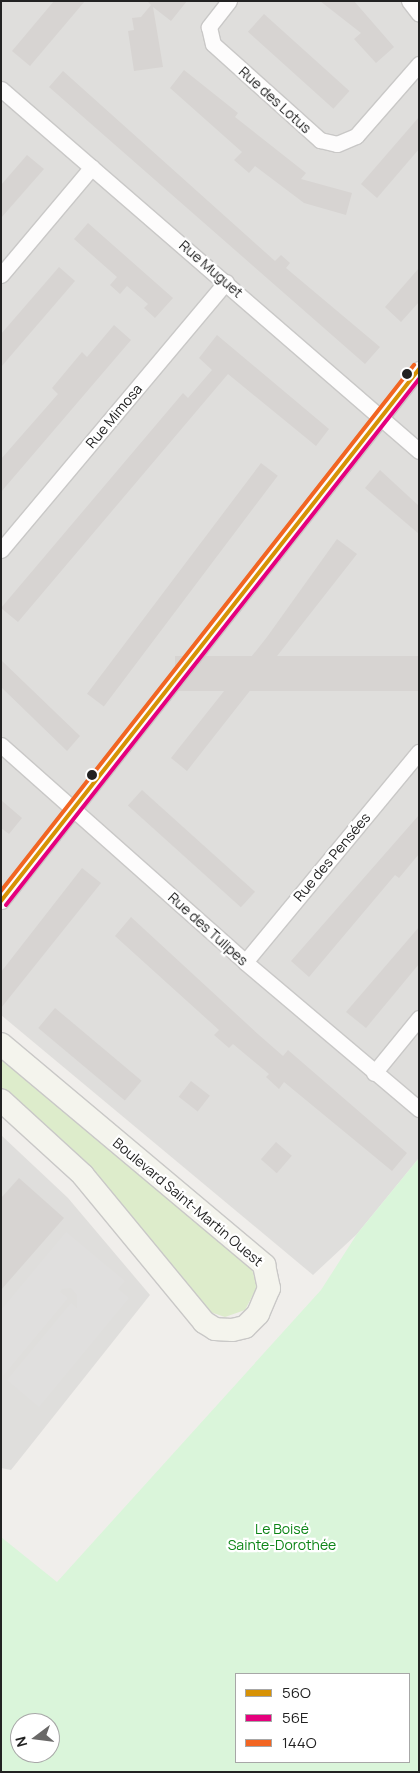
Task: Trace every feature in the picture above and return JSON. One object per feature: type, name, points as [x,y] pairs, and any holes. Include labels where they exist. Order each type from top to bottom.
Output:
[{"type":"street","name":"Rue des Lotus","points":[[229,1],[209,27],[213,44],[320,140],[337,144],[356,136],[419,64]]},
{"type":"street","points":[[409,1],[419,14]]},
{"type":"street","name":"Rue Muguet","points":[[1,89],[226,282],[379,419],[419,452]]},
{"type":"street","points":[[1,275],[92,167]]},
{"type":"street","name":"Rue Mimosa","points":[[1,550],[226,282]]},
{"type":"street","points":[[1,901],[419,369]]},
{"type":"street","name":"Rue des Tulipes","points":[[1,745],[75,807],[245,962],[419,1109]]},
{"type":"street","name":"Rue des Pensées","points":[[245,962],[419,752]]},
{"type":"street","points":[[374,1072],[419,1018]]},
{"type":"street","name":"Boulevard Saint-Martin Ouest","points":[[1,1044],[264,1265],[269,1288],[258,1314],[245,1326],[232,1330],[215,1329],[204,1322],[83,1176],[1,1100]]},
{"type":"shaded area","points":[[1,1],[419,1],[419,1158],[357,1234],[313,1275],[1,1015]]},
{"type":"shaded area","points":[[1,1135],[68,1198],[150,1295],[11,1470],[1,1468]]},
{"type":"shaded area","points":[[66,1232],[125,1281],[118,1289],[129,1298],[39,1407],[7,1380],[71,1303],[77,1308],[77,1295],[71,1288],[62,1289],[60,1292],[68,1298],[3,1376],[1,1310]]},
{"type":"green space","points":[[1,1056],[252,1269],[257,1287],[245,1310],[225,1317],[210,1312],[61,1141],[1,1088]]},
{"type":"green space","name":"Le Boisé Sainte-Dorothée","points":[[419,1158],[419,1772],[1,1772],[1,1537],[57,1582],[321,1290],[357,1234]]},
{"type":"building","points":[[54,1],[85,1],[30,66],[12,51]]},
{"type":"building","points":[[147,1],[187,1],[171,21],[153,7],[163,67],[134,71],[128,31],[134,30],[132,18],[141,17],[151,5]]},
{"type":"building","points":[[320,1],[354,1],[394,47],[376,63],[354,39],[361,33]]},
{"type":"building","points":[[264,14],[349,91],[333,109],[248,32]]},
{"type":"building","points":[[184,70],[238,113],[235,117],[306,173],[301,179],[352,193],[346,215],[304,203],[255,166],[249,173],[234,160],[242,152],[170,88]]},
{"type":"building","points":[[63,71],[275,261],[281,255],[290,263],[286,268],[380,347],[365,364],[49,87]]},
{"type":"building","points":[[419,117],[419,149],[377,198],[361,184]]},
{"type":"building","points":[[27,155],[44,169],[1,218],[1,185]]},
{"type":"building","points":[[88,223],[173,298],[155,318],[144,308],[148,304],[127,286],[120,294],[110,285],[117,277],[74,239]]},
{"type":"building","points":[[59,267],[75,281],[1,367],[1,334]]},
{"type":"building","points":[[419,268],[419,302],[401,322],[385,307]]},
{"type":"building","points":[[114,325],[131,340],[1,492],[1,459],[58,394],[52,388],[82,352],[87,357]]},
{"type":"building","points":[[217,335],[329,429],[316,446],[228,374],[18,622],[1,608],[183,393],[188,398],[212,370],[199,358]]},
{"type":"building","points":[[261,463],[278,476],[104,706],[87,694]]},
{"type":"building","points":[[380,470],[419,506],[419,534],[365,488]]},
{"type":"building","points":[[337,539],[357,554],[187,771],[171,758],[267,637]]},
{"type":"building","points":[[175,656],[419,656],[419,691],[175,691]]},
{"type":"building","points":[[1,660],[80,736],[67,751],[1,687]]},
{"type":"building","points":[[142,790],[255,892],[241,907],[128,806]]},
{"type":"building","points":[[1,800],[22,818],[9,834],[1,828]]},
{"type":"building","points":[[419,815],[419,854],[399,878],[395,875],[309,977],[291,961]]},
{"type":"building","points":[[82,868],[101,883],[1,1008],[1,972]]},
{"type":"building","points":[[131,917],[283,1056],[288,1050],[407,1153],[392,1171],[284,1082],[279,1089],[266,1077],[269,1074],[233,1044],[229,1048],[214,1035],[219,1030],[115,936]]},
{"type":"building","points":[[419,927],[419,964],[366,1028],[346,1012]]},
{"type":"building","points":[[55,1008],[142,1081],[125,1101],[38,1028]]},
{"type":"building","points":[[191,1081],[210,1096],[198,1112],[179,1097]]},
{"type":"building","points":[[276,1142],[292,1156],[277,1173],[261,1159]]},
{"type":"building","points":[[19,1178],[64,1218],[1,1290],[1,1198]]},
{"type":"transit line","name":"144O","points":[[1,891],[414,365]]},
{"type":"transit line","name":"56O","points":[[1,901],[419,369]]},
{"type":"transit line","name":"56E","points":[[6,905],[419,379]]}]
